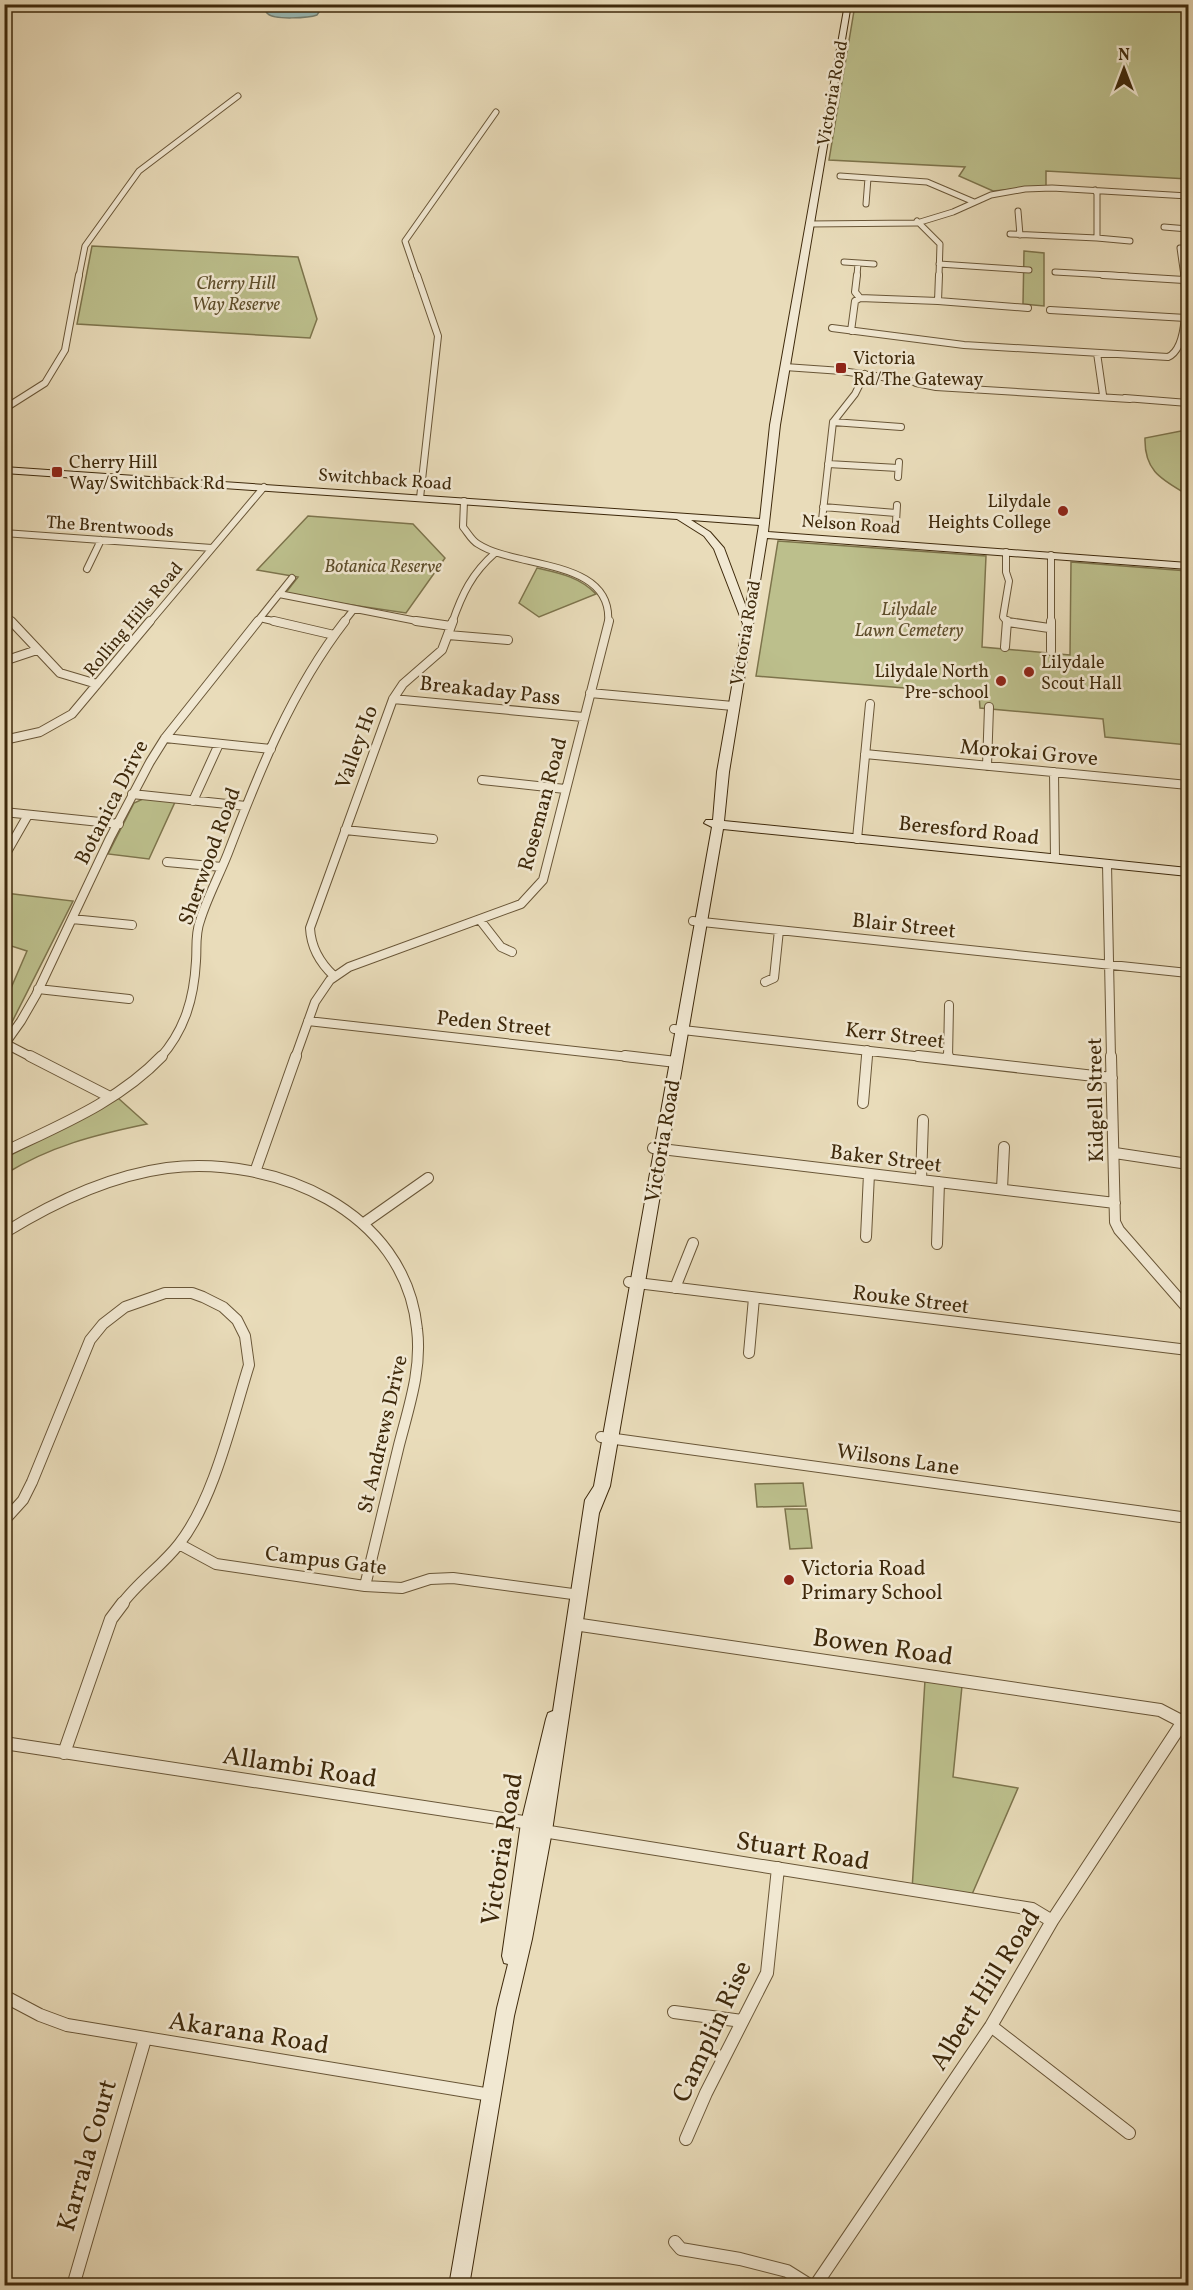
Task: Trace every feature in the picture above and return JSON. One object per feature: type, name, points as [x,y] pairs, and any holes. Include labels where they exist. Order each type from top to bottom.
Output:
[{"type":"main road","name":"Victoria Road","points":[[459,2286],[505,2015],[523,1939],[549,1732],[562,1694],[593,1509],[602,1486],[606,1438],[714,825],[763,535],[763,522],[774,476],[789,366],[796,336],[794,324],[800,289],[806,273],[817,182],[848,4]]},
{"type":"main road","name":"Switchback Road","points":[[4,470],[763,522]]},
{"type":"main road","points":[[678,516],[706,533],[719,548],[747,624]]},
{"type":"main road","name":"Nelson Road","points":[[763,535],[1188,566]]},
{"type":"main road","name":"Beresford Road","points":[[714,825],[1188,872]]},
{"type":"street","points":[[4,409],[45,383],[65,350],[85,246],[139,171],[238,96]]},
{"type":"street","points":[[420,498],[438,336],[405,248],[405,241],[496,112]]},
{"type":"street","points":[[840,176],[927,182],[974,202]]},
{"type":"street","points":[[858,199],[866,202],[868,178]]},
{"type":"street","points":[[812,222],[869,225],[918,222],[939,217],[991,195],[1015,190],[1070,189],[1095,193],[1124,192],[1188,196]]},
{"type":"street","points":[[1095,193],[1097,238]]},
{"type":"street","points":[[1010,214],[1018,213],[1020,235]]},
{"type":"street","points":[[918,222],[940,244],[938,301]]},
{"type":"street","points":[[1164,227],[1188,229]]},
{"type":"street","points":[[832,328],[953,344],[1097,354],[1172,356],[1176,352],[1186,318],[1185,288],[1177,228]]},
{"type":"street","points":[[1010,234],[1130,241]]},
{"type":"street","points":[[1180,248],[1188,249]]},
{"type":"street","points":[[844,262],[874,264]]},
{"type":"street","points":[[858,263],[855,292],[860,298]]},
{"type":"street","points":[[939,264],[1029,270]]},
{"type":"street","points":[[1055,272],[1079,271],[1183,280]]},
{"type":"street","points":[[851,331],[855,301],[860,298],[938,301],[1005,309],[1028,308]]},
{"type":"street","points":[[1050,309],[1072,313],[1186,318]]},
{"type":"street","points":[[1097,354],[1100,396]]},
{"type":"street","points":[[789,366],[865,374],[933,387],[1188,403]]},
{"type":"street","points":[[822,520],[833,422],[855,393],[865,374]]},
{"type":"street","points":[[833,422],[901,424],[901,435]]},
{"type":"street","points":[[828,464],[899,465],[898,477]]},
{"type":"street","name":"Rolling Hills Road","points":[[4,740],[26,737],[52,727],[72,714],[264,487]]},
{"type":"street","name":"Roseman Road","points":[[255,1172],[318,995],[334,976],[357,963],[520,904],[543,880],[609,620],[610,607],[606,597],[593,583],[570,571],[495,553],[480,546],[465,530],[460,514],[464,501]]},
{"type":"street","points":[[823,507],[896,509],[896,522]]},
{"type":"street","name":"The Brentwoods","points":[[4,533],[212,548]]},
{"type":"street","points":[[87,569],[101,540]]},
{"type":"street","points":[[1006,552],[1006,572],[1009,581],[1004,617],[1008,622],[1049,628]]},
{"type":"street","name":"Valley Ho","points":[[334,976],[325,968],[314,949],[309,928],[393,699],[404,681],[439,654],[470,578],[495,553]]},
{"type":"street","points":[[1049,628],[1051,625],[1051,555]]},
{"type":"street","name":"Botanica Drive","points":[[5,1044],[20,1024],[132,794],[165,738],[292,578]]},
{"type":"street","points":[[279,594],[395,617],[452,624]]},
{"type":"street","name":"Sherwood Road","points":[[4,1152],[110,1097],[140,1077],[161,1058],[184,1024],[196,986],[198,926],[246,806],[299,687],[354,609]]},
{"type":"street","points":[[4,614],[60,673],[98,684]]},
{"type":"street","points":[[260,618],[334,635]]},
{"type":"street","points":[[1005,647],[1008,622]]},
{"type":"street","points":[[1049,628],[1052,631],[1051,651]]},
{"type":"street","points":[[448,635],[508,640]]},
{"type":"street","points":[[4,662],[37,650]]},
{"type":"street","points":[[590,693],[733,706]]},
{"type":"street","name":"Breakaday Pass","points":[[393,699],[583,717]]},
{"type":"street","points":[[857,839],[870,704]]},
{"type":"street","points":[[987,766],[989,707]]},
{"type":"street","points":[[165,738],[271,749]]},
{"type":"street","points":[[193,801],[219,744]]},
{"type":"street","name":"Morokai Grove","points":[[865,754],[1188,785]]},
{"type":"street","points":[[1054,772],[1055,858]]},
{"type":"street","points":[[482,780],[565,789]]},
{"type":"street","points":[[132,794],[246,806]]},
{"type":"street","points":[[4,812],[118,824]]},
{"type":"street","points":[[4,857],[28,814]]},
{"type":"street","points":[[345,830],[433,839]]},
{"type":"street","points":[[167,862],[222,867]]},
{"type":"street","name":"Kidgell Street","points":[[1107,864],[1115,1222],[1119,1230],[1188,1309]]},
{"type":"street","points":[[72,919],[132,925]]},
{"type":"street","points":[[480,920],[501,947],[512,952]]},
{"type":"street","name":"Blair Street","points":[[697,921],[1188,973]]},
{"type":"street","points":[[765,982],[774,978],[779,930]]},
{"type":"street","points":[[38,988],[129,999]]},
{"type":"street","points":[[948,1059],[949,1005]]},
{"type":"street","name":"Peden Street","points":[[308,1021],[672,1062]]},
{"type":"street","name":"Kerr Street","points":[[678,1029],[1112,1078]]},
{"type":"street","points":[[5,1044],[110,1097]]},
{"type":"street","points":[[863,1103],[867,1050]]},
{"type":"street","points":[[921,1180],[923,1120]]},
{"type":"street","points":[[1002,1189],[1004,1146]]},
{"type":"street","name":"Baker Street","points":[[657,1148],[1115,1203]]},
{"type":"street","points":[[1115,1153],[1188,1164]]},
{"type":"street","name":"St Andrews Drive","points":[[4,1233],[56,1201],[129,1175],[170,1167],[209,1167],[255,1172],[283,1178],[305,1187],[364,1223],[398,1267],[415,1312],[420,1346],[418,1369],[365,1586]]},
{"type":"street","points":[[866,1237],[869,1174]]},
{"type":"street","points":[[364,1223],[428,1178]]},
{"type":"street","points":[[937,1244],[939,1182]]},
{"type":"street","points":[[675,1288],[677,1276],[689,1257],[693,1244]]},
{"type":"street","name":"Rouke Street","points":[[633,1283],[1188,1350]]},
{"type":"street","points":[[4,1521],[23,1500],[32,1482],[87,1346],[94,1334],[122,1308],[146,1297],[168,1293],[192,1293],[219,1305],[235,1317],[246,1332],[250,1347],[249,1365],[205,1501],[179,1544],[130,1592],[111,1619],[64,1753]]},
{"type":"street","points":[[749,1353],[754,1298]]},
{"type":"street","name":"Wilsons Lane","points":[[606,1438],[1188,1518]]},
{"type":"street","name":"Campus Gate","points":[[179,1544],[216,1564],[365,1586],[402,1588],[430,1579],[453,1578],[580,1595]]},
{"type":"street","name":"Bowen Road","points":[[574,1624],[1160,1710],[1186,1718]]},
{"type":"street","name":"Albert Hill Road","points":[[815,2286],[991,2026],[1052,1921],[1186,1718]]},
{"type":"street","name":"Allambi Road","points":[[4,1743],[537,1827]]},
{"type":"street","name":"Stuart Road","points":[[537,1827],[1032,1909],[1052,1921]]},
{"type":"street","name":"Camplin Rise","points":[[686,2139],[706,2093],[766,1973],[778,1868]]},
{"type":"street","name":"Akarana Road","points":[[4,1996],[40,2015],[67,2025],[491,2095]]},
{"type":"street","points":[[674,2012],[742,2022]]},
{"type":"street","points":[[991,2026],[1129,2133]]},
{"type":"street","name":"Karrala Court","points":[[73,2286],[145,2038]]},
{"type":"street","points":[[675,2242],[681,2249],[740,2259],[787,2271],[811,2286]]},
{"type":"green space","points":[[855,5],[1188,5],[1188,179],[1046,171],[1046,186],[993,191],[959,176],[965,167],[829,160]]},
{"type":"green space","name":"Cherry Hill Way Reserve","points":[[92,246],[298,257],[317,319],[310,338],[77,324]]},
{"type":"green space","points":[[1024,251],[1044,253],[1044,306],[1023,304]]},
{"type":"green space","points":[[1181,431],[1188,433],[1188,495],[1157,474],[1148,459],[1146,450],[1145,438]]},
{"type":"green space","name":"Botanica Reserve","points":[[308,516],[413,524],[445,558],[406,613],[284,595],[298,577],[257,570]]},
{"type":"green space","name":"Lilydale Lawn Cemetery","points":[[778,541],[986,556],[982,647],[1070,655],[1071,562],[1188,571],[1188,745],[1105,737],[1103,719],[980,708],[979,694],[756,676]]},
{"type":"green space","points":[[537,568],[583,583],[596,594],[539,617],[519,603]]},
{"type":"green space","points":[[145,798],[175,802],[149,859],[108,854],[134,803]]},
{"type":"green space","points":[[5,893],[73,901],[5,1032],[5,1002],[27,951],[5,944]]},
{"type":"green space","points":[[118,1098],[147,1124],[73,1143],[39,1156],[5,1174],[5,1158]]},
{"type":"green space","points":[[803,1483],[806,1506],[757,1507],[755,1484]]},
{"type":"green space","points":[[785,1509],[807,1509],[812,1548],[790,1549]]},
{"type":"green space","points":[[925,1680],[962,1686],[953,1777],[1018,1788],[970,1899],[912,1890]]},
{"type":"water","points":[[264,4],[324,5],[317,15],[292,18],[272,16],[266,12]]},
{"type":"place","name":"Victoria Rd/The Gateway","points":[[841,368]]},
{"type":"place","name":"Cherry Hill Way/Switchback Rd","points":[[57,472]]},
{"type":"place","name":"Lilydale Heights College","points":[[1063,511]]},
{"type":"place","name":"Lilydale Scout Hall","points":[[1029,672]]},
{"type":"place","name":"Lilydale North Pre-school","points":[[1001,681]]},
{"type":"place","name":"Victoria Road Primary School","points":[[789,1580]]}]
